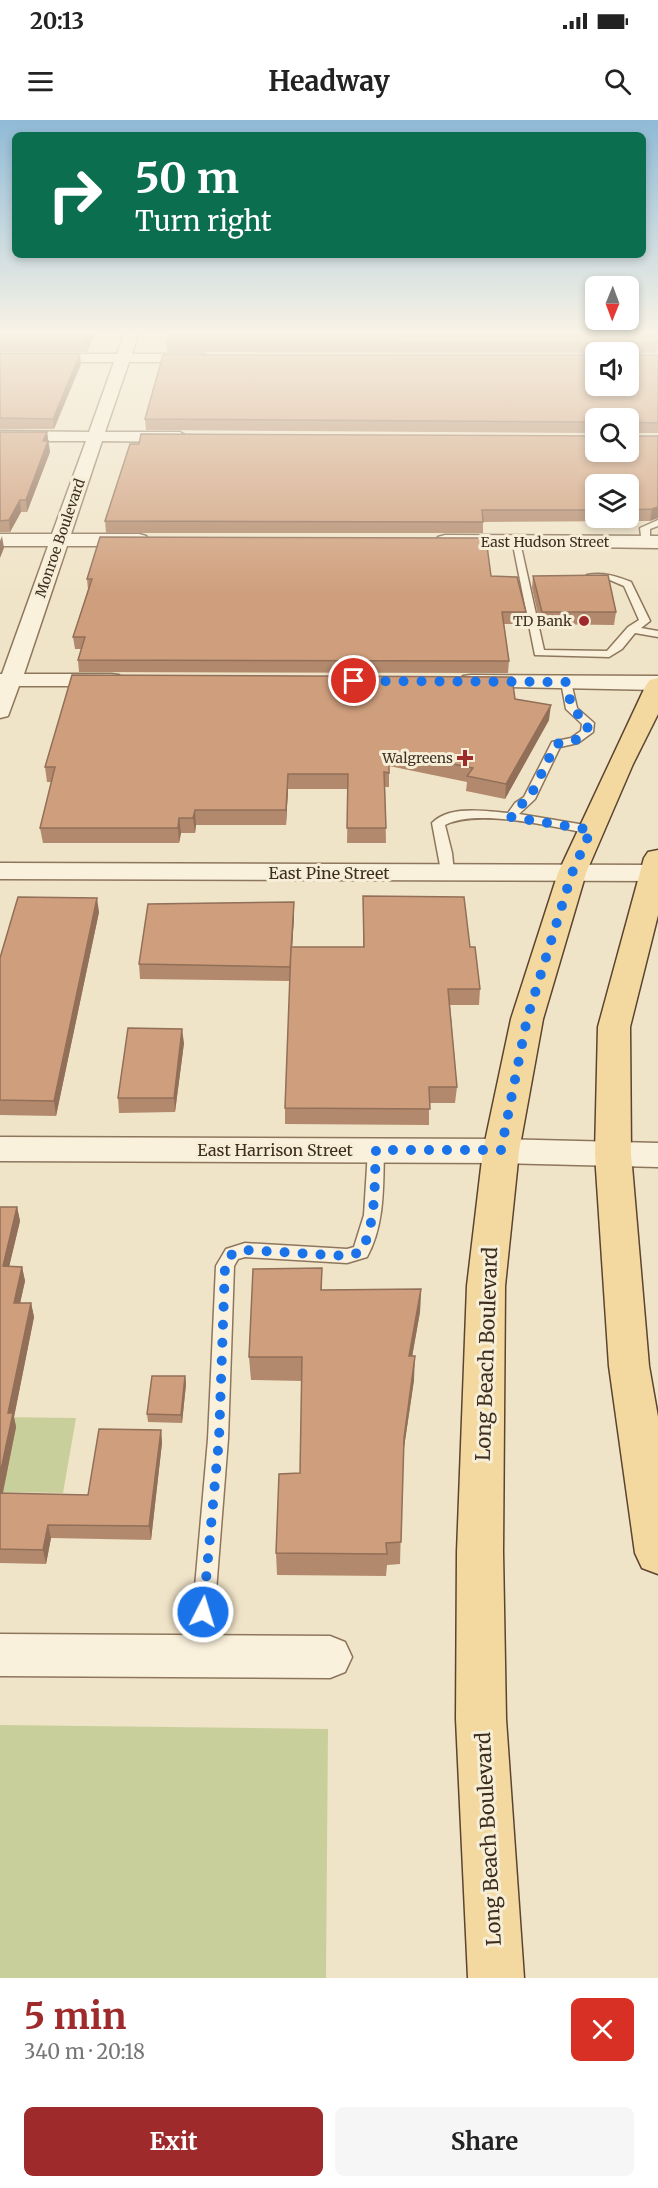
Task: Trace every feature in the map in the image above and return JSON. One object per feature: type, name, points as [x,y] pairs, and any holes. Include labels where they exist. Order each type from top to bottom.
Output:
[{"type":"main road","name":"Long Beach Boulevard","points":[[496,1978],[482,1719],[480,1552],[486,1286],[501,1150],[527,1019],[572,873],[620,764],[654,698],[658,684]]},
{"type":"main road","points":[[657,868],[614,1027],[613,1154],[629,1366],[658,1553]]},
{"type":"street","name":"Monroe Boulevard","points":[[0,711],[5,680],[61,540],[101,419]]},
{"type":"street","points":[[0,436],[192,437]]},
{"type":"street","points":[[0,540],[160,540]]},
{"type":"street","name":"East Hudson Street","points":[[432,541],[651,542]]},
{"type":"street","points":[[5,680],[129,680]]},
{"type":"street","points":[[448,681],[658,684]]},
{"type":"street","name":"East Pine Street","points":[[0,871],[572,873],[657,868]]},
{"type":"street","name":"East Harrison Street","points":[[0,1149],[501,1150],[658,1155]]},
{"type":"street","points":[[0,1655],[330,1657]]},
{"type":"lane","points":[[651,542],[645,528],[658,523]]},
{"type":"lane","points":[[515,542],[527,577],[539,653],[609,654],[618,647],[632,629],[645,621],[628,584],[611,577],[578,577]]},
{"type":"lane","points":[[632,629],[658,634]]},
{"type":"lane","points":[[511,817],[519,806],[529,799],[556,744],[574,741],[587,732],[588,723],[572,709],[566,682]]},
{"type":"lane","points":[[447,873],[446,853],[438,823],[444,818],[460,815],[511,817],[591,830]]},
{"type":"lane","points":[[200,1656],[219,1439],[225,1266],[232,1254],[245,1250],[347,1256],[361,1252],[367,1240],[374,1203],[376,1150]]},
{"type":"green space","points":[[0,1417],[76,1418],[63,1493],[0,1492]]},
{"type":"green space","points":[[0,1725],[328,1729],[326,1978],[0,1978]]},
{"type":"building","points":[[145,419],[585,419],[585,422]]},
{"type":"building","points":[[639,419],[658,419],[658,423],[639,422]]},
{"type":"building","points":[[0,432],[47,432],[43,441],[48,441],[26,500],[20,500],[9,520],[0,521]]},
{"type":"building","points":[[141,434],[585,436],[585,462],[639,462],[639,436],[658,436],[658,507],[639,510],[639,474],[585,474],[585,510],[482,510],[483,522],[105,521],[130,444],[139,444]]},
{"type":"building","points":[[100,537],[486,538],[491,576],[517,577],[526,612],[502,612],[509,661],[78,660],[85,637],[73,637],[92,579],[87,579]]},
{"type":"building","points":[[608,575],[616,612],[542,612],[533,576]]},
{"type":"building","points":[[72,675],[512,677],[515,699],[551,705],[506,784],[467,776],[473,768],[389,751],[389,773],[384,772],[386,828],[347,828],[348,774],[288,774],[286,810],[195,810],[193,818],[179,818],[178,828],[40,828],[55,767],[45,767]]},
{"type":"building","points":[[363,896],[464,897],[470,947],[475,947],[480,989],[448,989],[457,1087],[429,1087],[430,1109],[285,1108],[291,947],[364,947]]},
{"type":"building","points":[[18,897],[97,898],[54,1101],[0,1100],[0,958]]},
{"type":"building","points":[[294,902],[290,967],[139,964],[148,904]]},
{"type":"building","points":[[128,1028],[182,1029],[174,1098],[118,1098]]},
{"type":"building","points":[[0,1207],[17,1207],[3,1266],[22,1267],[14,1303],[31,1303],[8,1413],[13,1413],[0,1474]]},
{"type":"building","points":[[322,1268],[321,1290],[421,1289],[409,1356],[415,1356],[404,1438],[401,1542],[386,1543],[387,1554],[276,1553],[279,1474],[300,1473],[302,1357],[249,1357],[253,1269]]},
{"type":"building","points":[[152,1376],[185,1376],[181,1415],[147,1414]]},
{"type":"building","points":[[99,1429],[161,1430],[149,1526],[48,1525],[43,1550],[0,1549],[0,1493],[88,1495]]},
{"type":"place","name":"TD Bank","points":[[584,621]]},
{"type":"place","name":"Walgreens","points":[[465,758]]},
{"type":"route","points":[[203,1612],[219,1439],[225,1266],[232,1254],[245,1250],[347,1256],[361,1252],[367,1240],[374,1203],[376,1150],[501,1150],[527,1019],[572,873],[591,830],[511,817],[519,806],[529,799],[556,744],[574,741],[587,732],[588,723],[572,709],[566,682],[354,681]]}]
